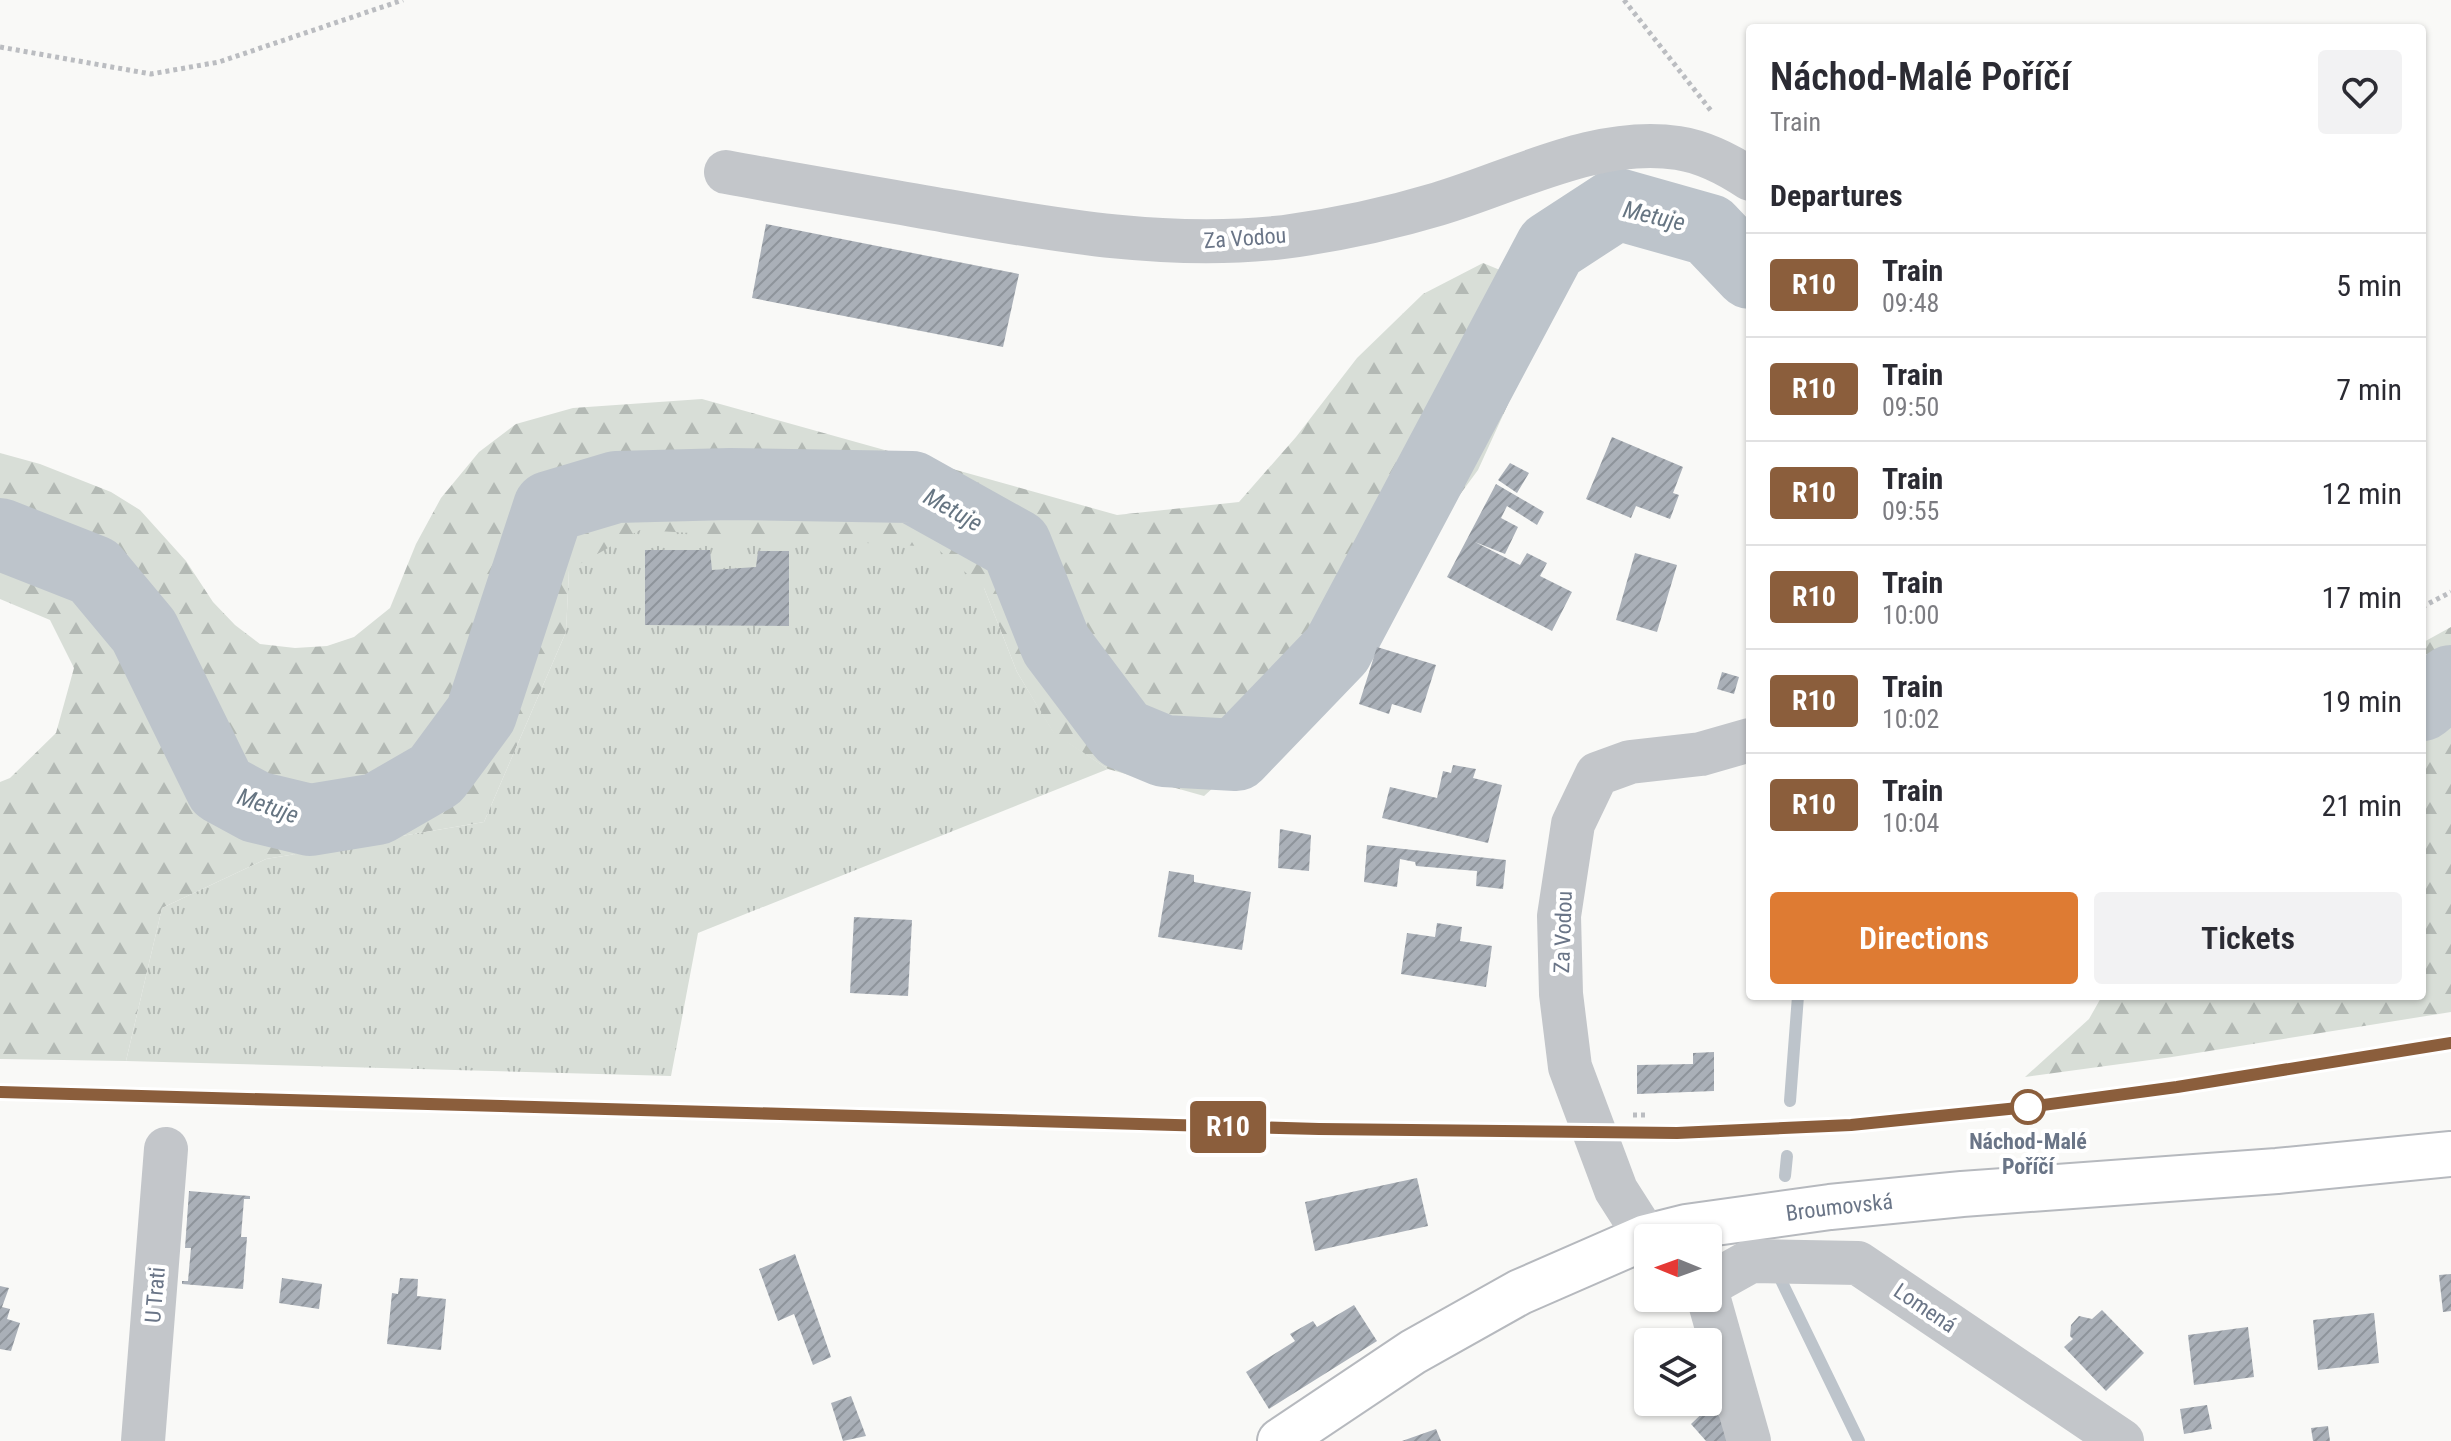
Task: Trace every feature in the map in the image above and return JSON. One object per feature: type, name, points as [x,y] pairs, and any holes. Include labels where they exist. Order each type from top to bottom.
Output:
[{"type":"main road","name":"Broumovská","points":[[1722,1226],[1874,1202],[2277,1171],[2451,1154]]},
{"type":"main road","name":"Broumovská","points":[[1280,1441],[1413,1352],[1520,1292],[1634,1249]]},
{"type":"street","name":"Za Vodou","points":[[726,172],[1034,226],[1123,239],[1186,242],[1283,237],[1364,223],[1438,204],[1585,155],[1632,147],[1679,148],[1726,164],[1746,176]]},
{"type":"street","name":"Za Vodou","points":[[1661,1224],[1616,1190],[1570,1067],[1561,994],[1559,916],[1573,824],[1597,774],[1630,762],[1701,754],[1746,741]]},
{"type":"street","name":"U Trati","points":[[143,1441],[166,1149]]},
{"type":"street","name":"Lomená","points":[[1722,1277],[1751,1261],[1858,1263],[2122,1441]]},
{"type":"street","points":[[1713,1312],[1749,1441]]},
{"type":"path","points":[[0,47],[151,74],[219,62],[403,0]]},
{"type":"path","points":[[1624,0],[1715,116]]},
{"type":"path","points":[[2426,605],[2451,592]]},
{"type":"green space","points":[[1483,263],[1558,294],[1478,470],[1305,705],[1204,796],[1108,769],[1054,734],[1017,672],[984,588],[569,570],[566,632],[484,822],[266,859],[162,908],[126,1061],[0,1059],[0,782],[10,778],[56,733],[74,668],[50,620],[0,599],[0,453],[40,464],[111,492],[140,510],[186,561],[213,602],[235,625],[260,644],[295,648],[327,646],[354,637],[390,608],[416,544],[441,498],[479,452],[516,424],[573,408],[702,399],[1117,515],[1239,502],[1296,437],[1357,358],[1423,294]]},
{"type":"green space","points":[[640,530],[935,547],[984,588],[1017,672],[1054,733],[1108,769],[698,933],[671,1076],[126,1061],[162,908],[266,859],[484,822],[566,632],[569,570]]},
{"type":"green space","points":[[2451,627],[2451,1012],[2172,1057],[2025,1077],[2089,1019],[2100,1000],[2426,1000],[2426,641]]},
{"type":"building","points":[[766,224],[1019,274],[1003,347],[752,298]]},
{"type":"building","points":[[1612,437],[1683,467],[1673,493],[1679,495],[1670,519],[1636,506],[1631,518],[1586,499]]},
{"type":"building","points":[[1510,463],[1529,473],[1517,493],[1498,480]]},
{"type":"building","points":[[1496,484],[1544,512],[1537,525],[1507,506],[1501,518],[1518,527],[1505,554],[1475,542],[1520,565],[1527,553],[1547,563],[1540,576],[1572,592],[1552,631],[1447,577]]},
{"type":"building","points":[[645,550],[710,550],[712,570],[756,567],[758,551],[789,551],[789,626],[645,625]]},
{"type":"building","points":[[1635,553],[1677,565],[1657,632],[1616,620]]},
{"type":"building","points":[[1377,647],[1436,665],[1421,713],[1392,704],[1389,714],[1359,704]]},
{"type":"building","points":[[1722,672],[1739,677],[1734,694],[1717,689]]},
{"type":"building","points":[[1453,765],[1476,769],[1473,778],[1502,785],[1488,843],[1382,818],[1390,787],[1437,798],[1443,771],[1451,773]]},
{"type":"building","points":[[1280,829],[1311,835],[1309,871],[1278,868]]},
{"type":"building","points":[[1367,845],[1506,860],[1503,889],[1476,886],[1477,871],[1416,866],[1415,862],[1400,859],[1397,887],[1364,882]]},
{"type":"building","points":[[1169,871],[1194,875],[1194,882],[1251,892],[1242,950],[1158,937]]},
{"type":"building","points":[[854,917],[912,920],[908,996],[850,993]]},
{"type":"building","points":[[1437,923],[1462,927],[1460,941],[1492,946],[1486,987],[1401,974],[1407,933],[1435,937]]},
{"type":"building","points":[[1714,1052],[1714,1091],[1637,1094],[1637,1065],[1693,1064],[1693,1053]]},
{"type":"building","points":[[1417,1178],[1428,1226],[1315,1251],[1305,1202]]},
{"type":"building","points":[[189,1191],[250,1196],[250,1199],[244,1199],[241,1237],[247,1237],[243,1289],[182,1284],[182,1281],[188,1281],[191,1248],[185,1248]]},
{"type":"building","points":[[795,1254],[831,1357],[813,1365],[794,1314],[778,1321],[759,1269]]},
{"type":"building","points":[[2451,1274],[2451,1311],[2443,1312],[2439,1275]]},
{"type":"building","points":[[282,1278],[322,1284],[319,1309],[279,1303]]},
{"type":"building","points":[[400,1278],[418,1279],[417,1296],[446,1299],[441,1350],[387,1344],[392,1293],[398,1294]]},
{"type":"building","points":[[0,1286],[9,1288],[2,1307],[10,1309],[7,1319],[20,1323],[11,1351],[0,1349]]},
{"type":"building","points":[[1354,1305],[1377,1341],[1269,1409],[1246,1372],[1295,1341],[1290,1334],[1313,1321],[1317,1327]]},
{"type":"building","points":[[2102,1310],[2144,1353],[2106,1391],[2064,1347],[2073,1339],[2070,1336],[2071,1325],[2079,1316],[2092,1319]]},
{"type":"building","points":[[2374,1313],[2379,1363],[2318,1370],[2313,1320]]},
{"type":"building","points":[[2248,1327],[2254,1377],[2194,1385],[2188,1335]]},
{"type":"building","points":[[851,1396],[866,1436],[843,1441],[831,1403]]},
{"type":"building","points":[[2207,1405],[2212,1429],[2184,1434],[2180,1409]]},
{"type":"building","points":[[1699,1416],[1719,1416],[1742,1441],[1706,1441],[1691,1424]]},
{"type":"building","points":[[2328,1426],[2330,1441],[2313,1441],[2311,1428]]},
{"type":"building","points":[[1436,1429],[1441,1441],[1402,1441]]},
{"type":"waterway","name":"Metuje","points":[[0,534],[94,571],[144,631],[221,788],[256,807],[310,820],[377,809],[436,775],[481,714],[549,507],[616,487],[730,484],[912,487],[1016,545],[1056,645],[1123,734],[1164,751],[1236,755],[1337,650],[1551,247],[1617,204],[1709,230],[1746,269]]},
{"type":"waterway","name":"Metuje","points":[[2426,702],[2451,681]]},
{"type":"waterway","points":[[1790,1101],[1798,1000]]},
{"type":"waterway","points":[[1785,1176],[1787,1156]]},
{"type":"waterway","points":[[1778,1274],[1859,1441]]},
{"type":"railway","points":[[0,1092],[1319,1129],[1677,1133],[1851,1125],[2028,1107],[2177,1087],[2451,1043]]},
{"type":"train","name":"R10","points":[[0,1092],[1319,1129],[1677,1133],[1851,1125],[2028,1107],[2177,1087],[2451,1043]]},
{"type":"place","name":"Náchod-Malé Poříčí","points":[[2028,1107]]}]
